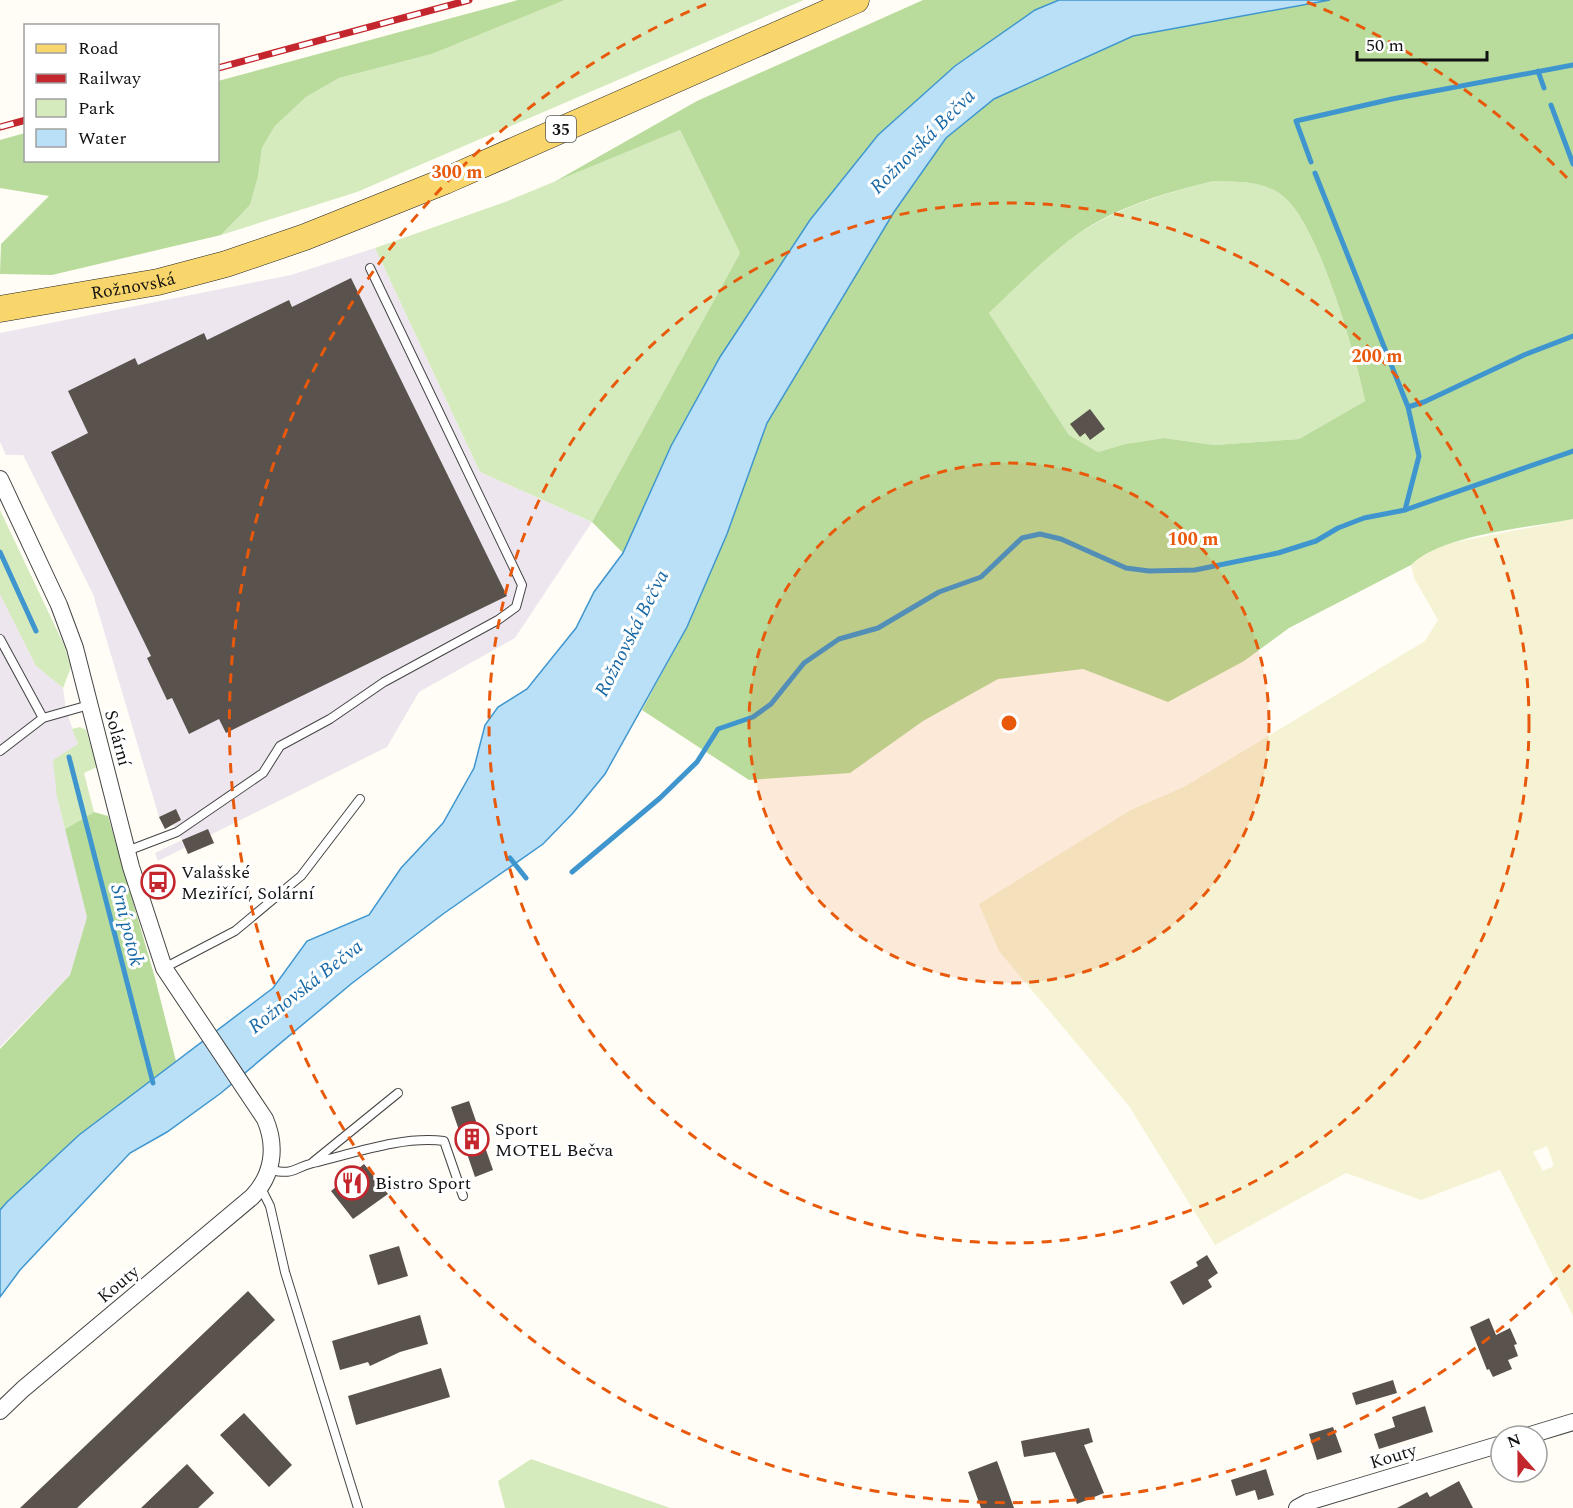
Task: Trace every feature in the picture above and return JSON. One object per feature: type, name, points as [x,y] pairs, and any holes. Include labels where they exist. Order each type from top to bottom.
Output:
[{"type":"main road","name":"Rožnovská","points":[[0,309],[158,282],[264,252],[348,221],[445,181],[856,0]]},
{"type":"street","name":"Solární","points":[[0,479],[59,605],[75,648],[127,851],[164,968],[189,1009],[249,1095]]},
{"type":"street","name":"Kouty","points":[[0,1411],[261,1188],[270,1170],[271,1136],[265,1119],[249,1095]]},
{"type":"street","points":[[1549,1429],[1573,1422]]},
{"type":"street","name":"Kouty","points":[[1296,1508],[1308,1502],[1489,1448]]},
{"type":"lane","points":[[127,851],[177,832],[263,773],[280,746],[330,719],[384,682],[498,620],[516,607],[522,585],[370,268]]},
{"type":"lane","points":[[0,639],[43,718]]},
{"type":"lane","points":[[0,751],[43,718],[89,705]]},
{"type":"lane","points":[[164,968],[235,931],[301,876],[360,799]]},
{"type":"lane","points":[[270,1170],[290,1174],[310,1164],[398,1093]]},
{"type":"lane","points":[[310,1164],[423,1138],[444,1141],[463,1196]]},
{"type":"lane","points":[[261,1188],[270,1206],[285,1272],[358,1508]]},
{"type":"shaded area","points":[[375,248],[480,472],[592,522],[515,638],[419,692],[387,747],[158,861],[155,853],[182,840],[173,825],[181,820],[176,809],[159,817],[93,594],[23,455],[6,455],[0,442],[0,333],[291,275]]},
{"type":"shaded area","points":[[1573,519],[1573,1316],[1500,1170],[1421,1200],[1346,1173],[1215,1245],[1129,1106],[999,951],[979,904],[1131,810],[1184,787],[1425,641],[1438,620],[1414,578],[1411,565],[1421,555],[1446,544]],"holes":[[[1547,1146],[1554,1166],[1543,1171],[1533,1152]]]},
{"type":"shaded area","points":[[0,592],[36,666],[63,688],[66,710],[78,744],[57,797],[87,917],[70,975],[0,1047]]},
{"type":"green space","points":[[518,0],[565,0],[432,54],[339,78],[306,97],[275,126],[262,148],[258,177],[250,205],[221,235],[52,275],[0,274],[1,244],[49,196],[0,188],[0,140],[24,133],[24,162],[219,162],[219,81]]},
{"type":"green space","points":[[565,0],[804,0],[357,192],[221,235],[250,205],[258,177],[262,148],[275,126],[306,97],[339,78],[432,54]]},
{"type":"green space","points":[[923,0],[1059,0],[1035,10],[955,66],[878,135],[810,220],[720,357],[671,446],[623,553],[592,522],[740,253],[680,130],[554,182],[697,101]]},
{"type":"green space","points":[[1330,0],[1573,0],[1573,519],[1464,539],[1425,554],[1411,565],[1289,628],[1244,661],[1168,702],[1083,669],[998,679],[923,721],[850,773],[749,780],[642,710],[687,627],[727,534],[767,423],[894,212],[946,138],[994,99],[1133,36]],"holes":[[[1214,181],[1250,183],[1268,187],[1284,197],[1297,212],[1310,234],[1334,292],[1365,401],[1299,439],[1214,445],[1164,438],[1125,444],[1098,452],[1069,435],[989,313],[1058,249],[1101,220],[1156,197]]]},
{"type":"green space","points":[[680,130],[740,253],[592,522],[480,472],[375,248],[505,202]]},
{"type":"green space","points":[[1214,181],[1250,183],[1268,187],[1284,197],[1297,212],[1310,234],[1334,292],[1365,401],[1299,439],[1214,445],[1164,438],[1125,444],[1098,452],[1069,435],[989,313],[1048,256],[1087,228],[1139,203]]},
{"type":"green space","points":[[0,510],[64,645],[71,667],[63,688],[36,666],[0,594]]},
{"type":"green space","points":[[80,727],[86,730],[97,767],[84,773],[94,812],[65,829],[57,797],[53,760],[78,744],[72,729]]},
{"type":"green space","points":[[94,812],[108,816],[155,978],[176,1061],[79,1135],[0,1210],[0,1049],[70,975],[87,917],[65,829]]},
{"type":"green space","points":[[531,1459],[670,1508],[505,1508],[498,1481]]},
{"type":"water","name":"Rožnovská Bečva","points":[[1059,0],[1330,0],[1133,36],[994,99],[946,138],[894,212],[767,423],[727,534],[687,627],[605,774],[573,813],[543,844],[443,914],[351,984],[221,1093],[167,1132],[130,1153],[20,1270],[0,1297],[0,1210],[79,1135],[273,988],[307,941],[369,915],[401,868],[443,823],[474,768],[485,725],[498,707],[527,689],[576,628],[594,592],[623,553],[671,446],[720,357],[810,220],[878,135],[955,66],[1035,10]]},
{"type":"building","points":[[351,278],[507,596],[226,733],[219,719],[189,734],[172,698],[167,700],[147,658],[151,656],[51,452],[88,433],[68,391],[135,358],[138,365],[204,333],[207,340],[289,300],[292,307]]},
{"type":"building","points":[[1090,409],[1105,429],[1090,440],[1085,433],[1080,437],[1070,424]]},
{"type":"building","points":[[176,809],[181,820],[165,829],[159,817]]},
{"type":"building","points":[[208,829],[214,843],[188,854],[182,840]]},
{"type":"building","name":"Sport MOTEL Bečva","points":[[469,1101],[493,1170],[475,1177],[451,1107]]},
{"type":"building","points":[[364,1164],[388,1194],[353,1219],[331,1191]]},
{"type":"building","points":[[399,1246],[408,1276],[378,1285],[369,1255]]},
{"type":"building","points":[[1207,1255],[1218,1273],[1208,1280],[1212,1287],[1183,1305],[1170,1282],[1198,1266],[1196,1262]]},
{"type":"building","points":[[248,1291],[275,1320],[77,1508],[20,1508]]},
{"type":"building","points":[[420,1315],[428,1344],[400,1352],[370,1366],[368,1362],[340,1370],[332,1341]]},
{"type":"building","points":[[1489,1318],[1496,1335],[1510,1328],[1517,1344],[1514,1345],[1518,1356],[1508,1360],[1512,1369],[1493,1377],[1489,1369],[1487,1370],[1470,1327]]},
{"type":"building","points":[[441,1368],[450,1397],[356,1425],[348,1396]]},
{"type":"building","points":[[1393,1380],[1397,1393],[1356,1405],[1352,1393]]},
{"type":"building","points":[[1425,1406],[1433,1432],[1379,1449],[1374,1434],[1395,1427],[1392,1417]]},
{"type":"building","points":[[244,1413],[292,1465],[269,1487],[220,1435]]},
{"type":"building","points":[[1333,1427],[1342,1452],[1317,1460],[1309,1434]]},
{"type":"building","points":[[1089,1428],[1093,1442],[1084,1445],[1104,1493],[1077,1504],[1055,1452],[1024,1457],[1021,1441]]},
{"type":"building","points":[[997,1461],[1014,1508],[981,1508],[968,1472]]},
{"type":"building","points":[[187,1464],[214,1493],[198,1508],[141,1508]]},
{"type":"building","points":[[1266,1469],[1274,1495],[1258,1500],[1255,1490],[1236,1496],[1231,1480]]},
{"type":"building","points":[[1459,1481],[1473,1508],[1397,1508],[1427,1492],[1430,1497]]},
{"type":"waterway","points":[[1311,162],[1296,121],[1392,99],[1573,65]]},
{"type":"waterway","points":[[1538,71],[1544,88]]},
{"type":"waterway","points":[[1551,105],[1573,164]]},
{"type":"waterway","points":[[1315,173],[1408,407],[1419,456],[1405,510]]},
{"type":"waterway","points":[[1408,407],[1424,402],[1524,355],[1573,336]]},
{"type":"waterway","points":[[572,872],[660,798],[697,762],[718,729],[753,717],[771,704],[804,663],[839,639],[878,628],[939,592],[981,577],[1022,538],[1040,534],[1061,539],[1126,568],[1149,571],[1195,570],[1278,553],[1316,541],[1338,528],[1364,518],[1405,510],[1573,451]]},
{"type":"waterway","name":"Srní potok","points":[[0,552],[36,631]]},
{"type":"waterway","name":"Srní potok","points":[[69,757],[153,1083]]},
{"type":"waterway","points":[[510,858],[526,878]]},
{"type":"railway","points":[[219,68],[469,0]]},
{"type":"railway","points":[[0,127],[24,121]]},
{"type":"place","name":"Valašské Meziřící, Solární","points":[[158,882]]},
{"type":"place","name":"Sport MOTEL Bečva","points":[[472,1139]]},
{"type":"place","name":"Bistro Sport","points":[[352,1183]]}]
